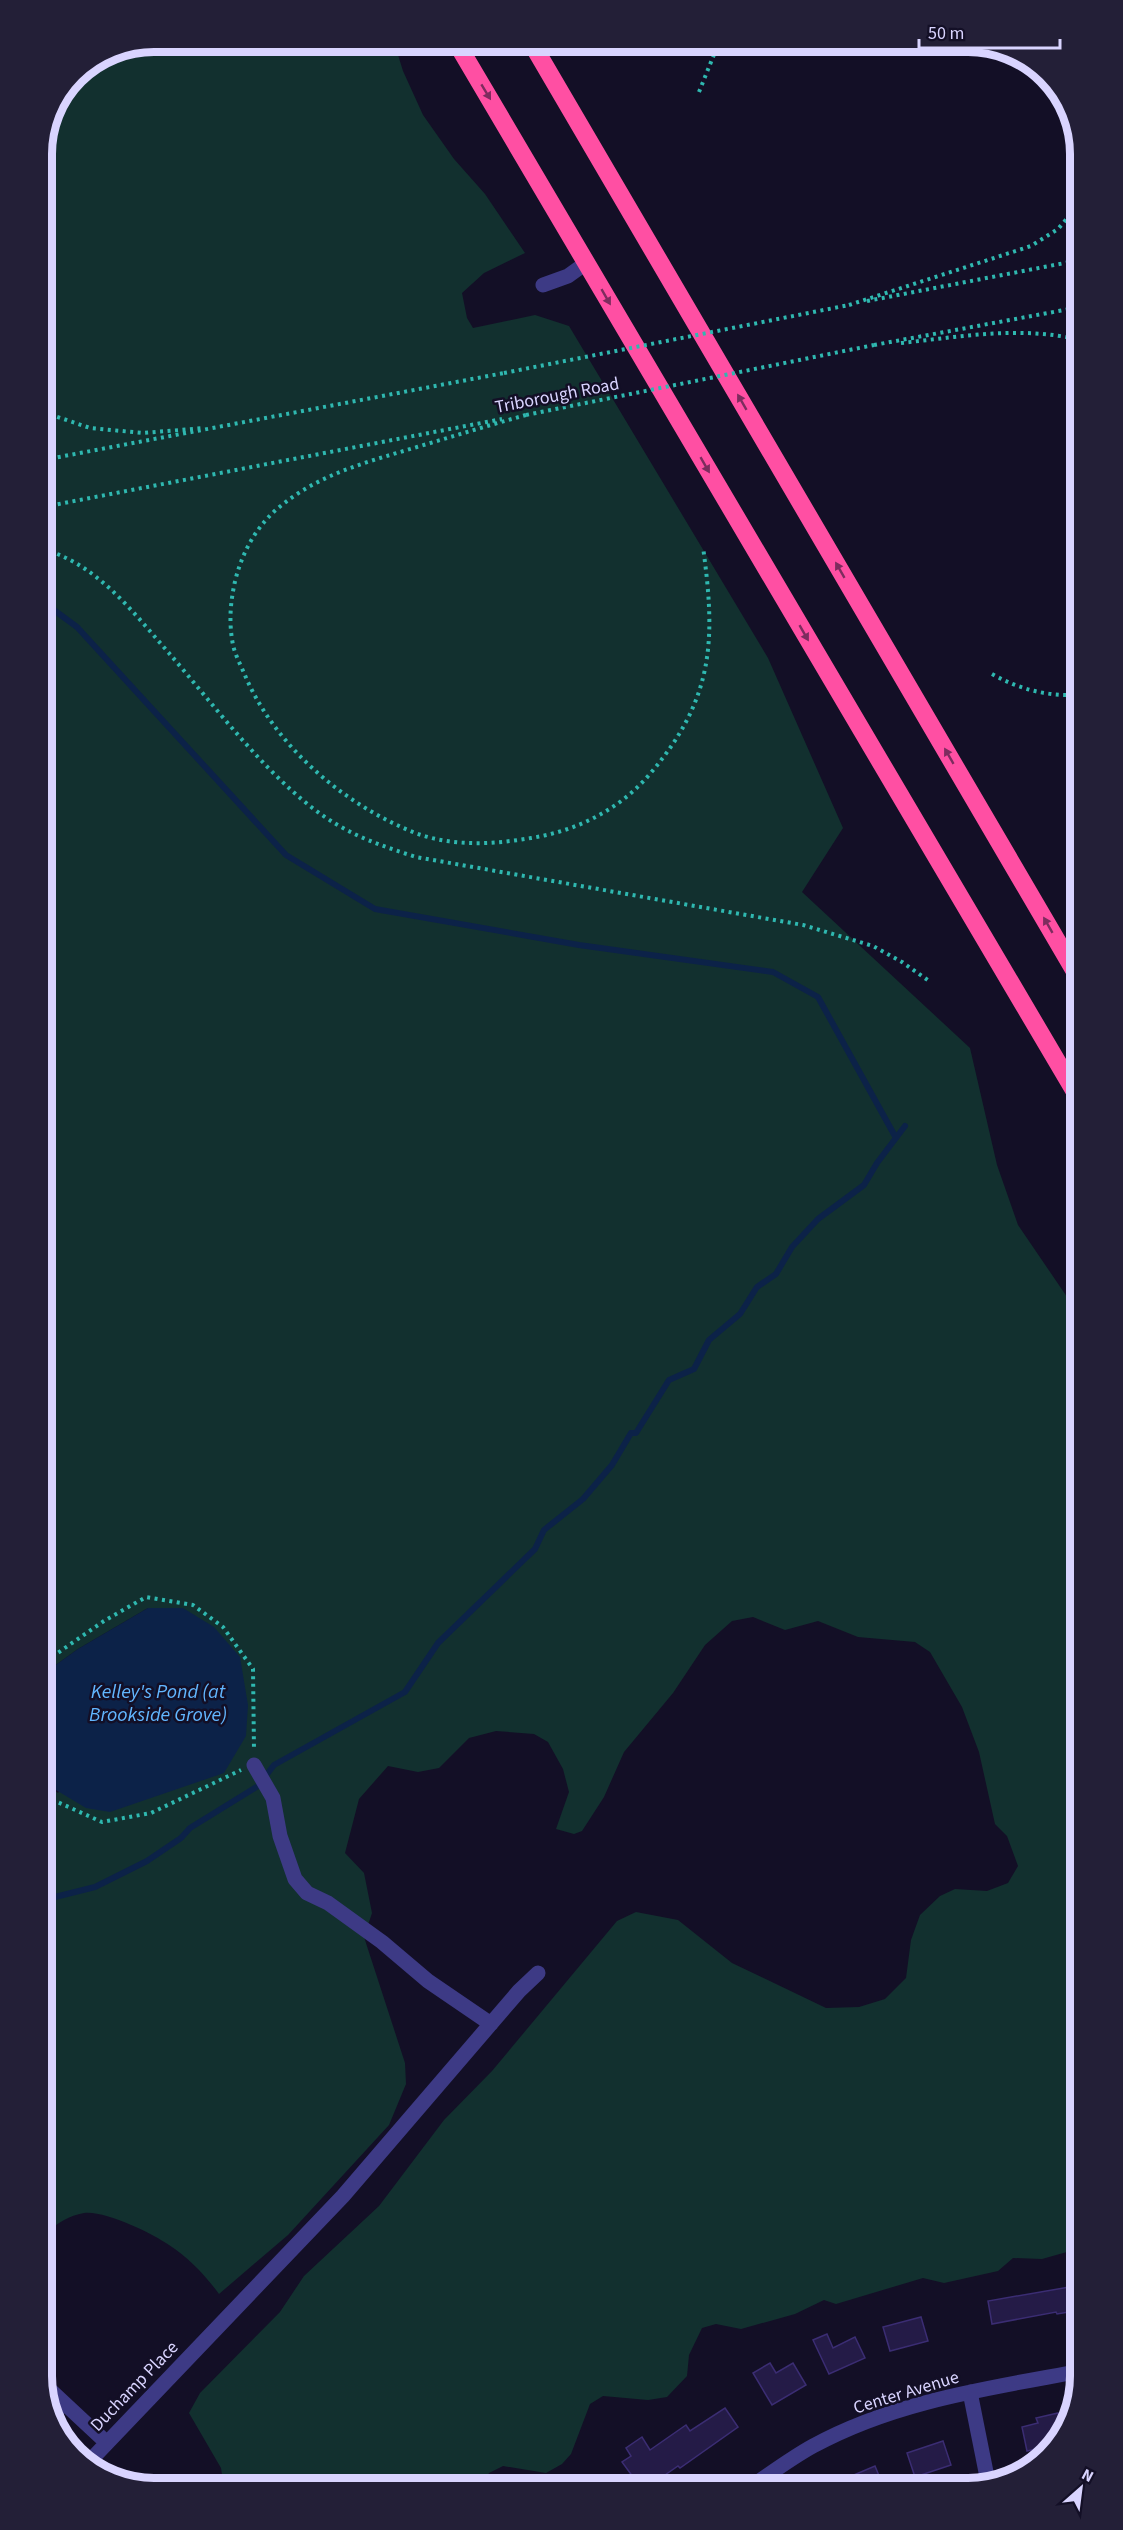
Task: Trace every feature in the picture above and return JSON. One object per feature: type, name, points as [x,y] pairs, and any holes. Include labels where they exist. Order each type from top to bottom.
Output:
[{"type":"highway","points":[[462,52],[1070,1083]]},
{"type":"highway","points":[[537,52],[1070,963]]},
{"type":"street","points":[[543,285],[568,276],[586,263]]},
{"type":"street","points":[[260,1775],[273,1798],[280,1836],[296,1879],[307,1893],[328,1902],[382,1942],[428,1981],[491,2024]]},
{"type":"street","name":"Duchamp Place","points":[[94,2457],[343,2196],[538,1972]]},
{"type":"street","name":"Center Avenue","points":[[764,2478],[812,2446],[896,2412],[970,2392],[1070,2373]]},
{"type":"street","points":[[970,2392],[987,2476]]},
{"type":"street","points":[[54,2393],[107,2443]]},
{"type":"street","points":[[58,2409],[64,2403]]},
{"type":"path","points":[[699,92],[715,53]]},
{"type":"path","points":[[849,305],[1030,246],[1058,229],[1070,215]]},
{"type":"path","name":"Triborough Road","points":[[53,458],[504,373],[1070,262]]},
{"type":"path","name":"Triborough Road","points":[[53,505],[526,415],[874,345],[1070,309]]},
{"type":"path","points":[[874,345],[1001,333],[1049,333],[1070,338]]},
{"type":"path","points":[[53,415],[90,428],[143,433],[226,426]]},
{"type":"path","points":[[526,415],[344,468],[310,485],[276,510],[251,539],[238,569],[229,610],[233,647],[250,689],[277,730],[311,767],[359,804],[409,831],[454,843],[502,843],[558,834],[590,820],[617,804],[641,784],[677,740],[692,712],[703,682],[710,635],[710,599],[703,547]]},
{"type":"path","points":[[53,552],[90,571],[119,596],[264,763],[298,795],[334,823],[370,842],[416,857],[803,925],[873,946],[902,962],[929,981]]},
{"type":"path","points":[[992,674],[1014,686],[1058,696],[1070,695]]},
{"type":"path","points":[[52,1657],[104,1621],[146,1597],[193,1605],[222,1627],[253,1669],[260,1775],[151,1813],[102,1822],[53,1800]]},
{"type":"green space","points":[[154,52],[397,52],[423,115],[454,159],[485,194],[525,253],[484,273],[462,293],[467,318],[473,328],[535,315],[569,326],[768,658],[843,828],[802,892],[970,1048],[997,1165],[1018,1225],[1070,1301],[1070,2251],[1042,2259],[1013,2258],[998,2271],[944,2283],[923,2278],[836,2304],[824,2300],[795,2314],[741,2329],[716,2324],[702,2328],[689,2355],[687,2376],[667,2397],[648,2400],[603,2396],[590,2404],[571,2454],[562,2464],[546,2473],[503,2466],[489,2473],[486,2477],[222,2477],[221,2468],[189,2413],[200,2393],[280,2312],[304,2276],[379,2206],[444,2120],[492,2071],[617,1921],[636,1912],[678,1920],[732,1963],[826,2008],[859,2007],[885,1999],[906,1978],[911,1940],[920,1915],[940,1896],[955,1889],[987,1891],[1008,1883],[1018,1866],[1007,1836],[995,1824],[979,1752],[962,1707],[930,1652],[915,1642],[858,1637],[818,1621],[785,1630],[753,1617],[732,1621],[705,1645],[673,1693],[624,1752],[604,1797],[582,1831],[574,1834],[556,1829],[569,1792],[563,1769],[548,1742],[534,1734],[496,1731],[469,1738],[439,1768],[418,1772],[388,1766],[359,1799],[345,1853],[364,1873],[372,1913],[364,1937],[405,2063],[406,2084],[389,2125],[288,2235],[219,2294],[183,2255],[161,2240],[128,2223],[103,2215],[84,2213],[64,2220],[52,2228],[52,1789],[58,1793],[182,1608],[148,1608],[78,1649],[52,1667],[54,134],[60,115],[82,82],[115,60],[134,54]]},
{"type":"water","name":"Kelley's Pond (at Brookside Grove)","points":[[148,1608],[183,1608],[214,1627],[240,1657],[248,1705],[246,1736],[224,1773],[110,1812],[86,1808],[52,1788],[52,1667],[78,1649]]},
{"type":"building","points":[[1070,2287],[1070,2312],[1057,2314],[1056,2312],[992,2324],[988,2301]]},
{"type":"building","points":[[921,2317],[928,2341],[890,2351],[883,2327]]},
{"type":"building","points":[[827,2334],[833,2348],[855,2337],[865,2358],[829,2374],[813,2340]]},
{"type":"building","points":[[770,2363],[776,2373],[793,2363],[806,2385],[772,2405],[753,2373]]},
{"type":"building","points":[[725,2408],[738,2427],[680,2468],[678,2466],[661,2478],[639,2478],[637,2475],[633,2477],[622,2462],[631,2456],[626,2448],[642,2437],[650,2450],[686,2425],[690,2431]]},
{"type":"building","points":[[1058,2413],[1060,2421],[1041,2448],[1027,2451],[1022,2427],[1038,2423],[1036,2418]]},
{"type":"building","points":[[943,2441],[951,2465],[915,2477],[907,2453]]},
{"type":"building","points":[[875,2466],[880,2478],[847,2478]]},
{"type":"waterway","points":[[53,609],[77,627],[286,855],[375,909],[579,945],[773,972],[818,997],[896,1138]]},
{"type":"waterway","points":[[52,1898],[95,1887],[147,1861],[181,1838],[190,1828],[258,1786],[274,1765],[405,1692],[438,1643],[535,1549],[544,1530],[583,1499],[612,1465],[631,1433],[636,1433],[669,1380],[694,1369],[709,1340],[740,1314],[757,1287],[776,1274],[792,1247],[818,1219],[864,1185],[877,1163],[905,1126]]}]
